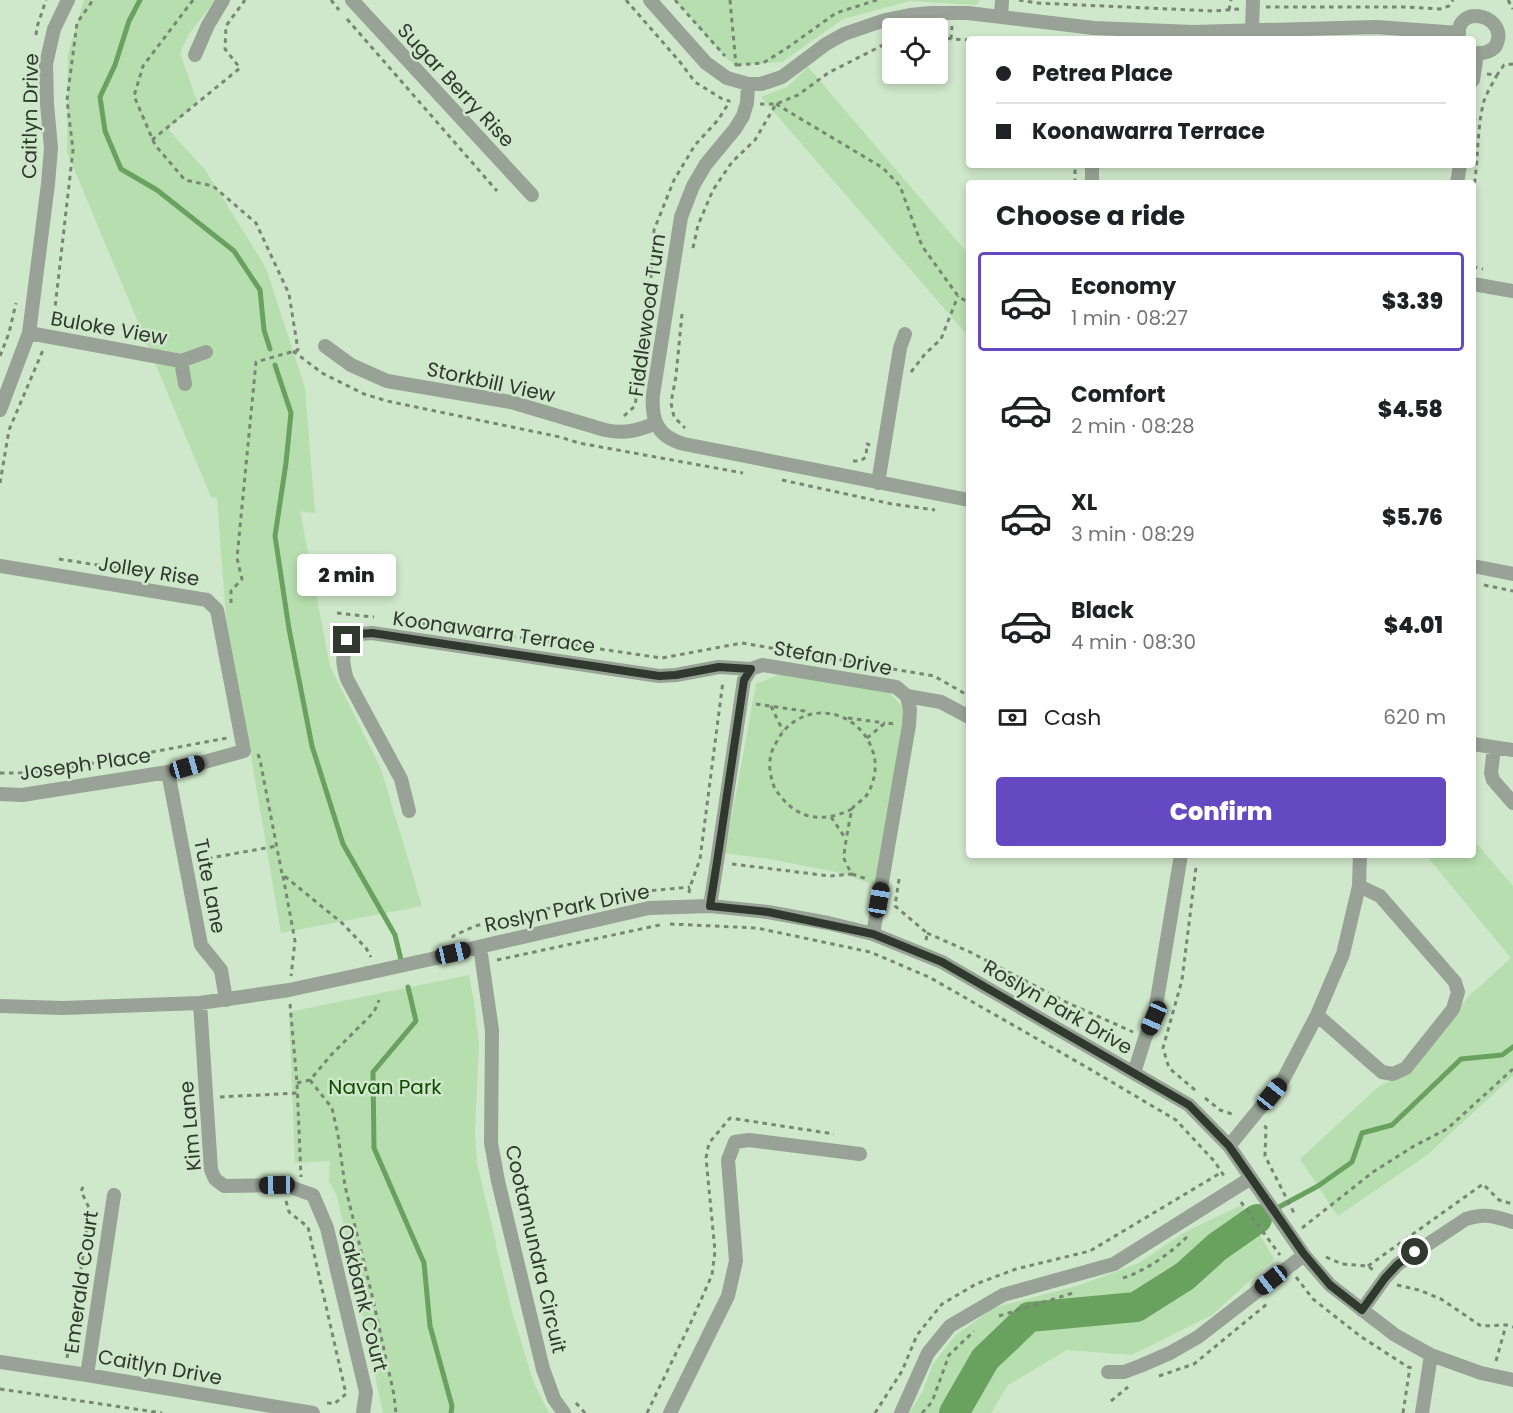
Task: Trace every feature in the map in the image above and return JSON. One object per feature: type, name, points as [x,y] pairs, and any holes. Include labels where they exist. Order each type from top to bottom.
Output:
[{"type":"street","name":"Caitlyn Drive","points":[[0,410],[29,333],[51,148],[46,64],[54,29],[68,0]]},
{"type":"street","points":[[195,55],[208,25],[223,0]]},
{"type":"street","name":"Sugar Berry Rise","points":[[352,0],[532,195]]},
{"type":"street","points":[[650,0],[706,63],[727,78],[748,84],[761,84],[782,77],[826,44],[844,34],[885,20],[932,13],[968,13],[1001,17],[1094,34],[1376,27],[1459,36],[1460,26],[1468,16],[1481,9],[1495,19],[1507,34],[1490,51],[1476,53]]},
{"type":"street","points":[[1001,17],[1002,0]]},
{"type":"street","points":[[1252,29],[1253,0]]},
{"type":"street","name":"Fiddlewood Turn","points":[[748,84],[747,104],[743,116],[706,164],[693,186],[681,217],[653,395],[652,407],[657,423],[666,436],[674,441],[966,499]]},
{"type":"street","points":[[1476,285],[1513,291]]},
{"type":"street","name":"Buloke View","points":[[29,333],[181,361],[206,352]]},
{"type":"street","points":[[878,483],[900,348],[905,334]]},
{"type":"street","name":"Storkbill View","points":[[325,346],[351,365],[387,381],[511,402],[604,430],[619,432],[642,429],[657,423]]},
{"type":"street","name":"Buloke View","points":[[181,361],[185,384]]},
{"type":"street","name":"Jolley Rise","points":[[0,566],[207,600],[217,610],[240,736],[250,751]]},
{"type":"street","points":[[1476,567],[1513,574]]},
{"type":"street","name":"Koonawarra Terrace","points":[[410,811],[401,779],[347,679],[342,663],[347,640],[359,634],[372,633],[659,676],[725,667],[751,669]]},
{"type":"street","name":"Stefan Drive","points":[[710,906],[744,680],[751,669],[762,665],[896,687],[907,696],[910,710],[909,725],[873,934]]},
{"type":"street","points":[[907,696],[941,702],[966,715]]},
{"type":"street","points":[[1476,745],[1513,750]]},
{"type":"street","points":[[1494,748],[1491,773],[1493,780],[1513,804]]},
{"type":"street","name":"Joseph Place","points":[[0,794],[22,795],[168,772],[250,751]]},
{"type":"street","name":"Tute Lane","points":[[168,772],[201,945],[221,970],[226,1000]]},
{"type":"street","points":[[1134,1073],[1154,1018],[1180,858]]},
{"type":"street","points":[[1229,1146],[1283,1080],[1317,1014],[1343,954],[1359,886],[1360,858]]},
{"type":"street","points":[[1317,1014],[1382,1072],[1393,1074],[1406,1068],[1453,1009],[1458,993],[1455,982],[1380,896],[1359,886]]},
{"type":"street","name":"Roslyn Park Drive","points":[[0,1006],[63,1008],[200,1003],[290,994],[368,973],[649,908],[710,906],[768,912],[873,934],[942,962],[1191,1107],[1229,1146],[1280,1220],[1297,1231],[1304,1254],[1330,1285],[1395,1335],[1431,1356],[1492,1376],[1513,1380]]},
{"type":"street","name":"Cootamundra Circuit","points":[[480,947],[492,1030],[490,1143],[543,1369],[554,1399],[564,1413]]},
{"type":"street","name":"Kim Lane","points":[[200,1003],[211,1170],[215,1179],[224,1186],[277,1185],[313,1195]]},
{"type":"street","points":[[670,1413],[728,1296],[736,1261],[728,1160],[735,1142],[749,1140],[860,1154]]},
{"type":"street","points":[[902,1413],[928,1353],[950,1326],[1003,1295],[1114,1264],[1237,1195],[1251,1178]]},
{"type":"street","name":"Emerald Court","points":[[88,1368],[114,1195]]},
{"type":"street","name":"Oakbank Court","points":[[313,1195],[327,1228],[366,1392],[363,1413]]},
{"type":"street","points":[[1362,1310],[1398,1264],[1466,1219],[1478,1215],[1493,1215],[1513,1222]]},
{"type":"street","points":[[1107,1372],[1124,1372],[1140,1366],[1198,1337],[1304,1254]]},
{"type":"street","points":[[1422,1413],[1431,1356]]},
{"type":"street","name":"Caitlyn Drive","points":[[0,1362],[88,1368],[313,1413]]},
{"type":"path","points":[[36,37],[46,0]]},
{"type":"path","points":[[193,0],[143,66],[135,96],[152,140],[185,180],[213,186],[256,223],[289,294],[298,350],[256,362],[237,558],[242,579],[231,591],[231,606]]},
{"type":"path","points":[[152,140],[240,68],[225,48],[226,26],[245,0]]},
{"type":"path","points":[[331,0],[497,191]]},
{"type":"path","points":[[626,0],[695,82],[718,96]]},
{"type":"path","points":[[675,0],[727,59],[736,65],[763,63],[836,13],[877,0]]},
{"type":"path","points":[[730,0],[736,65]]},
{"type":"path","points":[[1229,10],[1232,0]]},
{"type":"path","points":[[1508,0],[1513,9]]},
{"type":"path","points":[[948,39],[966,40]]},
{"type":"path","points":[[691,255],[698,225],[712,190],[732,162],[755,140],[776,104],[798,95],[828,73],[882,46]]},
{"type":"path","points":[[1476,180],[1478,144],[1485,100],[1504,65],[1513,64]]},
{"type":"path","points":[[1476,76],[1497,75]]},
{"type":"path","points":[[624,416],[635,406],[650,292],[654,230],[674,180],[694,145],[718,120],[730,101]]},
{"type":"path","points":[[776,104],[883,168],[900,186],[922,246],[958,296],[966,301]]},
{"type":"path","points":[[910,374],[940,339],[958,296]]},
{"type":"path","points":[[0,356],[9,333],[17,299]]},
{"type":"path","points":[[683,308],[671,403],[674,417],[687,429]]},
{"type":"path","points":[[853,461],[861,461],[866,457],[867,444],[884,447]]},
{"type":"path","points":[[892,504],[894,486]]},
{"type":"path","points":[[1483,585],[1513,591]]},
{"type":"path","points":[[337,613],[381,618]]},
{"type":"path","points":[[404,621],[662,658],[742,643],[934,676],[966,694]]},
{"type":"path","points":[[688,925],[690,887],[700,859],[725,667]]},
{"type":"path","points":[[930,700],[934,676]]},
{"type":"path","points":[[720,698],[804,711],[809,715]]},
{"type":"path","points":[[771,706],[783,731]]},
{"type":"path","points":[[844,717],[855,724],[867,738],[874,755],[875,769],[871,787],[852,809],[842,814],[814,818],[796,811],[788,806],[777,792],[772,782],[770,764],[772,751],[780,735],[792,722],[809,715],[826,713],[885,723]]},
{"type":"path","points":[[0,773],[72,767],[240,736]]},
{"type":"path","points":[[250,751],[260,760],[295,941],[290,994],[301,1180],[290,1187],[286,1200],[289,1212],[308,1227],[346,1394],[334,1404],[323,1402]]},
{"type":"path","points":[[852,809],[844,858],[852,874]]},
{"type":"path","points":[[831,817],[847,840]]},
{"type":"path","points":[[186,863],[277,846]]},
{"type":"path","points":[[700,859],[830,876],[852,874],[898,887]]},
{"type":"path","points":[[1191,1107],[1202,1096],[1169,1068],[1163,1048],[1182,980],[1196,866]]},
{"type":"path","points":[[282,874],[342,923],[372,957]]},
{"type":"path","points":[[900,876],[895,906],[927,933],[970,952],[1066,1002],[1145,1038]]},
{"type":"path","points":[[453,953],[453,936],[475,926],[604,894],[690,887]]},
{"type":"path","points":[[482,963],[666,923],[757,928],[870,952],[929,977],[1176,1120],[1215,1162],[1274,1247]]},
{"type":"path","points":[[925,955],[927,933]]},
{"type":"path","points":[[297,1083],[310,1080],[374,1012],[379,1000]]},
{"type":"path","points":[[1297,1231],[1373,1172],[1414,1146],[1447,1129],[1513,1069]]},
{"type":"path","points":[[310,1080],[332,1108],[345,1186],[372,1295],[396,1413]]},
{"type":"path","points":[[206,1098],[297,1094]]},
{"type":"path","points":[[85,1183],[81,1191],[90,1210],[67,1358],[88,1368]]},
{"type":"path","points":[[1284,1192],[1294,1212]]},
{"type":"path","points":[[1297,1231],[1308,1234]]},
{"type":"path","points":[[1113,1281],[1134,1274],[1176,1247],[1191,1233]]},
{"type":"path","points":[[1325,1256],[1342,1264],[1368,1266],[1395,1284],[1441,1299],[1481,1326],[1513,1327]]},
{"type":"path","points":[[994,1318],[1081,1290]]},
{"type":"path","points":[[1492,1376],[1506,1325]]},
{"type":"path","points":[[922,1413],[932,1402],[949,1356],[974,1330]]},
{"type":"path","points":[[1403,1413],[1410,1367]]},
{"type":"path","points":[[0,1389],[162,1413]]},
{"type":"path","points":[[573,1400],[585,1413]]},
{"type":"green space","points":[[84,0],[215,0],[189,34],[180,53],[197,101],[168,129],[206,171],[266,268],[305,388],[315,513],[300,511],[330,666],[381,769],[422,906],[281,933],[227,631],[217,498],[211,497],[67,152],[68,54]]},
{"type":"green space","points":[[675,0],[981,0],[976,5],[910,1],[843,19],[782,62],[736,65],[727,59]]},
{"type":"green space","points":[[808,67],[966,251],[966,334],[761,97],[787,87]]},
{"type":"green space","points":[[780,674],[889,692],[904,709],[878,886],[836,872],[725,853],[756,684]]},
{"type":"green space","points":[[1476,843],[1513,886],[1513,1076],[1427,1155],[1338,1216],[1300,1159],[1378,1087],[1410,1071],[1469,996],[1511,958],[1428,858],[1476,858]]},
{"type":"green space","name":"Navan Park","points":[[469,975],[479,1044],[475,1130],[477,1163],[511,1308],[533,1381],[549,1413],[383,1413],[337,1196],[329,1181],[330,1161],[295,1163],[289,1012]]},
{"type":"green space","points":[[1242,1205],[1274,1259],[1212,1315],[1131,1355],[1067,1350],[1008,1385],[991,1413],[909,1413],[923,1391],[933,1364],[955,1336],[993,1308],[1080,1285],[1139,1263],[1185,1232]]},
{"type":"waterway","points":[[140,0],[129,21],[115,65],[100,97],[105,131],[121,169],[157,190],[234,251],[260,290],[264,330],[270,349]]},
{"type":"waterway","points":[[275,365],[291,413],[275,536],[289,629],[312,746],[343,844],[395,935],[402,964]]},
{"type":"waterway","points":[[408,987],[416,1021],[373,1072],[374,1148],[424,1263],[430,1326],[452,1406],[451,1413]]},
{"type":"waterway","points":[[1257,1219],[1318,1186],[1352,1162],[1362,1133],[1392,1125],[1461,1059],[1502,1055],[1513,1047]]},
{"type":"waterway","points":[[954,1413],[985,1359],[1029,1317],[1136,1307],[1185,1276],[1217,1247],[1257,1219]]},
{"type":"route","points":[[347,640],[359,634],[372,633],[659,676],[719,667],[751,669],[744,680],[710,906],[768,912],[828,923],[873,934],[942,962],[1189,1105],[1229,1146],[1304,1254],[1330,1285],[1362,1310],[1385,1278],[1398,1264],[1415,1252]]}]
